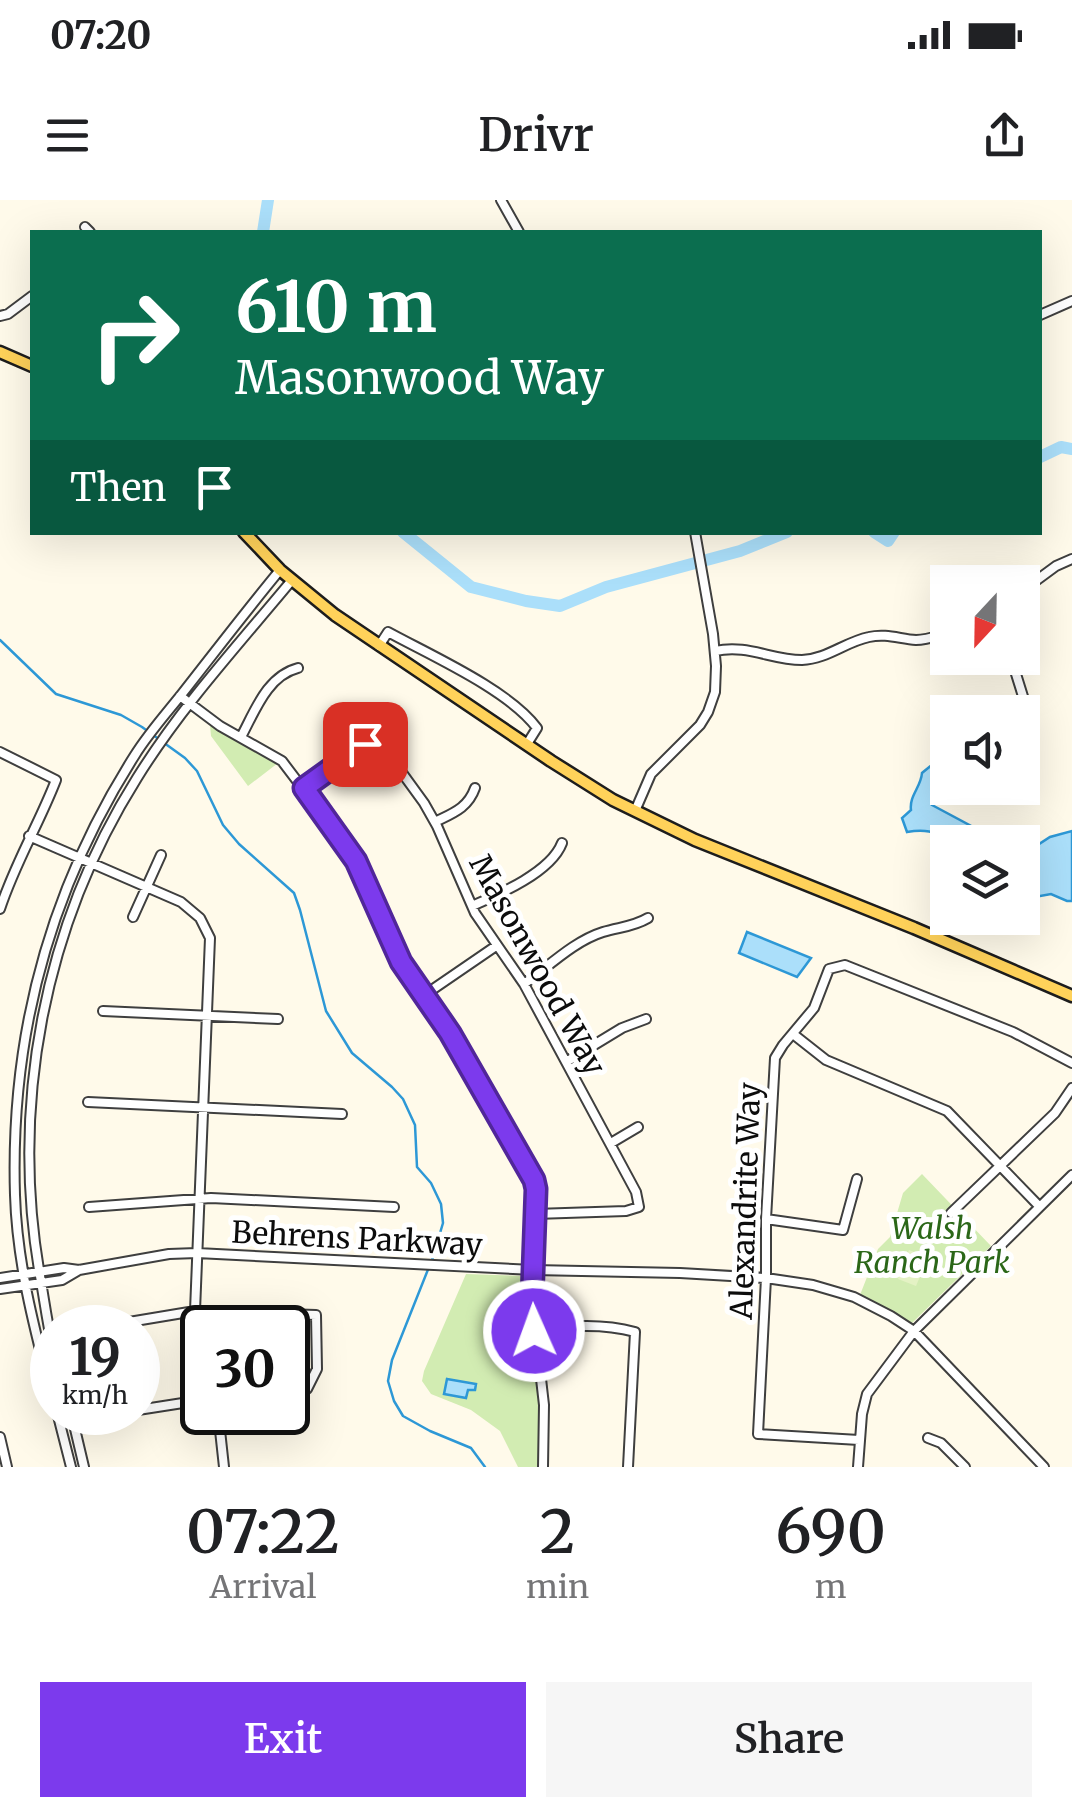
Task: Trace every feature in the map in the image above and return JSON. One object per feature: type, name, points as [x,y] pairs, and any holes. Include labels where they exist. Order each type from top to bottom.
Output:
[{"type":"main road","points":[[0,352],[30,365]]},
{"type":"main road","points":[[247,535],[280,570],[335,615],[613,800],[694,840],[1072,996]]},
{"type":"street","points":[[501,200],[518,230]]},
{"type":"street","points":[[0,316],[30,298]]},
{"type":"street","points":[[1042,314],[1072,302]]},
{"type":"street","points":[[635,811],[651,774],[693,733],[708,712],[715,692],[715,651],[696,535]]},
{"type":"street","points":[[1040,578],[1072,560]]},
{"type":"street","points":[[30,1306],[15,1198],[16,1109],[37,972],[50,929],[79,856],[136,753],[280,570]]},
{"type":"street","points":[[46,1305],[30,1211],[30,1102],[48,988],[70,913],[92,862],[150,759],[292,580]]},
{"type":"street","points":[[379,646],[388,632],[490,689],[536,728],[526,744]]},
{"type":"street","points":[[715,651],[742,648],[804,660],[868,637],[885,635],[916,640],[930,637]]},
{"type":"street","points":[[241,737],[267,690],[286,671],[298,668]]},
{"type":"street","points":[[180,696],[220,726],[282,761],[304,788],[356,861],[396,953],[450,1033],[528,1169],[536,1189],[532,1300],[544,1405],[543,1467]]},
{"type":"street","name":"Masonwood Way","points":[[304,788],[376,737],[435,822],[472,906],[524,984],[611,1143],[636,1192],[639,1208],[535,1214]]},
{"type":"street","points":[[0,752],[56,780],[0,909]]},
{"type":"street","points":[[435,822],[463,808],[475,788]]},
{"type":"street","points":[[29,836],[192,910],[208,930],[211,946],[195,1305]]},
{"type":"street","points":[[472,906],[504,892],[545,865],[555,857],[562,842]]},
{"type":"street","points":[[134,917],[161,855]]},
{"type":"street","points":[[524,984],[590,938],[604,931],[637,925],[648,918]]},
{"type":"street","points":[[423,996],[496,946]]},
{"type":"street","name":"Alexandrite Way","points":[[859,1440],[758,1434],[775,1058],[814,1008],[829,969],[846,965],[1013,1032],[1072,1063]]},
{"type":"street","points":[[103,1011],[278,1019]]},
{"type":"street","points":[[566,1062],[622,1028],[646,1020]]},
{"type":"street","points":[[793,1034],[826,1060],[946,1111],[1039,1206]]},
{"type":"street","points":[[951,1213],[1055,1114],[1072,1088]]},
{"type":"street","points":[[88,1102],[342,1114]]},
{"type":"street","points":[[611,1143],[638,1127]]},
{"type":"street","points":[[858,1467],[867,1394],[914,1331],[1072,1175]]},
{"type":"street","points":[[766,1219],[844,1230],[857,1179]]},
{"type":"street","points":[[89,1207],[199,1198],[394,1208]]},
{"type":"street","name":"Behrens Parkway","points":[[0,1278],[197,1253],[533,1270],[680,1273],[813,1285],[854,1297],[914,1331],[1044,1467]]},
{"type":"street","name":"Behrens Parkway","points":[[0,1289],[69,1278],[80,1270]]},
{"type":"street","points":[[310,1316],[316,1316],[317,1369],[310,1382]]},
{"type":"street","points":[[534,1331],[564,1326],[615,1326],[635,1332],[628,1467]]},
{"type":"street","points":[[63,1435],[71,1467]]},
{"type":"street","points":[[76,1435],[84,1467]]},
{"type":"street","points":[[221,1435],[224,1467]]},
{"type":"street","points":[[0,1437],[7,1467]]},
{"type":"street","points":[[928,1438],[942,1443],[965,1467]]},
{"type":"green space","points":[[210,725],[278,763],[248,786],[211,736]]},
{"type":"green space","name":"Walsh Ranch Park","points":[[922,1174],[991,1246],[912,1323],[860,1295],[878,1249],[890,1237],[903,1193]]},
{"type":"green space","points":[[909,1250],[939,1263],[935,1278],[921,1274],[916,1286],[898,1279]]},
{"type":"green space","points":[[466,1274],[522,1276],[527,1281],[542,1425],[538,1441],[540,1467],[518,1467],[500,1431],[471,1410],[431,1394],[422,1381]]},
{"type":"water","points":[[930,766],[930,805],[969,825],[930,825],[930,832],[907,832],[902,818],[911,810],[922,773]]},
{"type":"water","points":[[1072,831],[1072,901],[1051,894],[1040,896],[1040,844]]},
{"type":"water","points":[[747,932],[811,958],[797,977],[739,953]]},
{"type":"water","points":[[447,1379],[476,1384],[475,1390],[468,1390],[466,1398],[444,1394]]},
{"type":"waterway","points":[[263,230],[268,200]]},
{"type":"waterway","points":[[1042,456],[1061,447],[1072,449]]},
{"type":"waterway","points":[[407,535],[471,587],[560,606],[606,587],[740,551],[780,535]]},
{"type":"waterway","points":[[879,535],[888,541],[892,535]]},
{"type":"waterway","points":[[0,640],[56,694],[121,715],[185,758],[197,771],[223,825],[294,893],[326,1011],[352,1053],[403,1099],[415,1125],[417,1167],[431,1183],[441,1204],[443,1223],[432,1260]]},
{"type":"waterway","points":[[429,1267],[392,1360],[388,1381],[403,1416],[471,1448],[485,1467]]},
{"type":"route","points":[[365,744],[304,788],[356,861],[401,962],[450,1033],[534,1180],[534,1331]]}]
